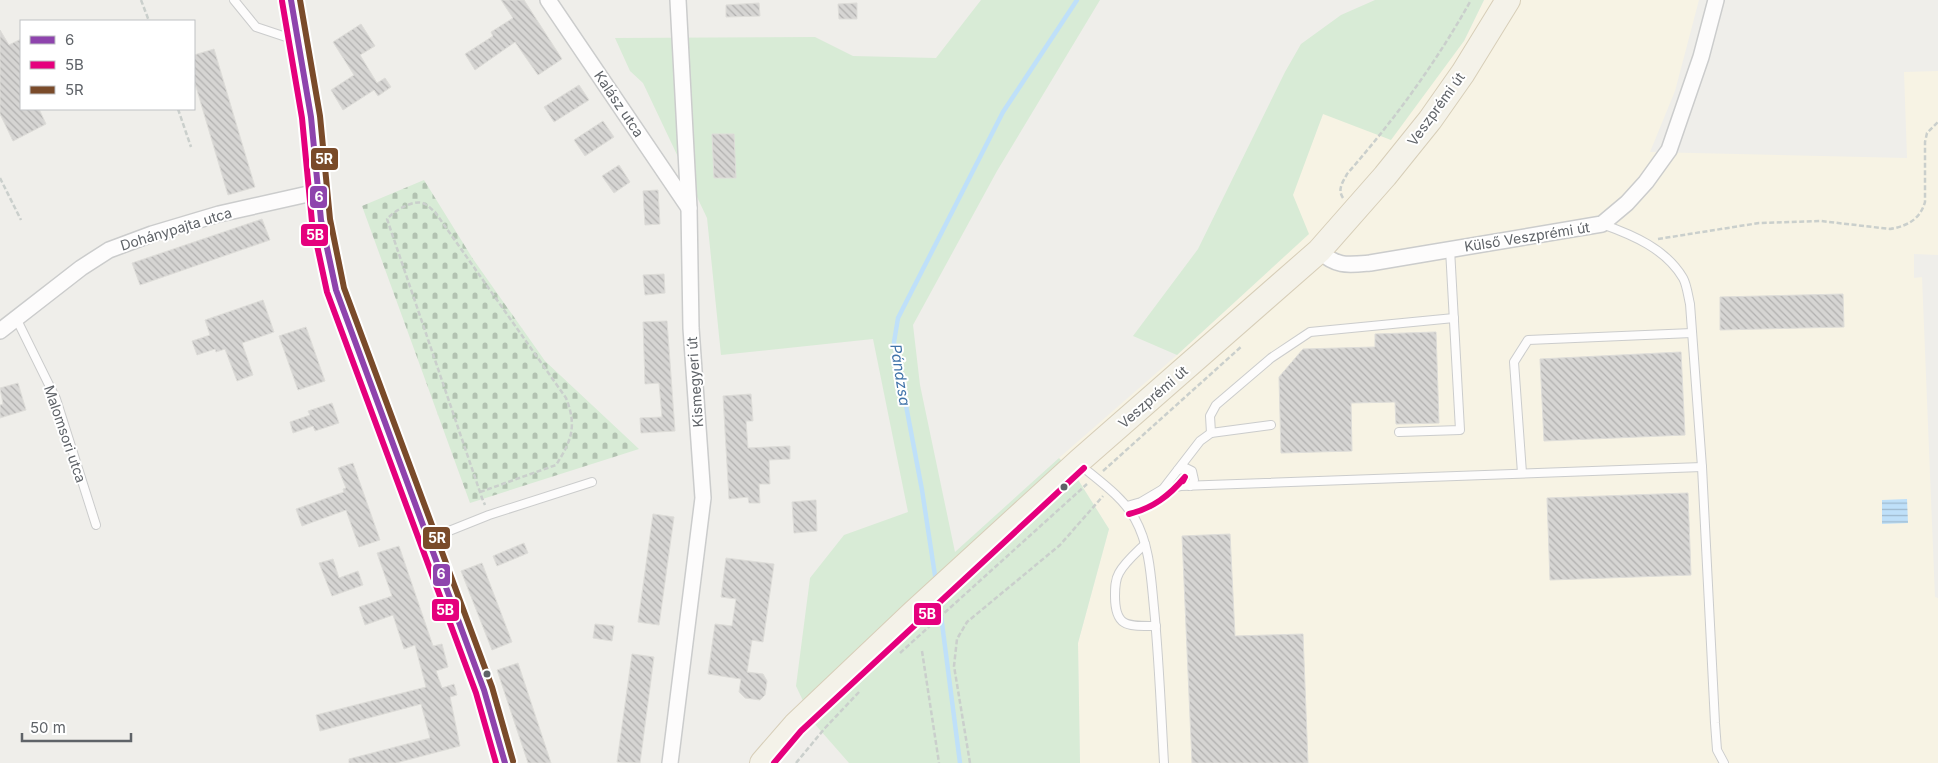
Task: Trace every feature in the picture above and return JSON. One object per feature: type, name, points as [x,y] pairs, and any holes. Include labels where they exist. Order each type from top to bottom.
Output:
[{"type":"main road","points":[[291,0],[311,117],[317,192],[336,290],[484,690],[505,763]]},
{"type":"main road","name":"Veszprémi út","points":[[762,763],[795,725],[916,625],[1086,470],[1319,251],[1354,213],[1430,120],[1463,73],[1508,0]]},
{"type":"street","name":"Kalász utca","points":[[548,0],[689,208]]},
{"type":"street","name":"Kismegyeri út","points":[[670,763],[703,498],[691,328],[689,208],[678,0]]},
{"type":"street","name":"Külső Veszprémi út","points":[[1319,251],[1331,262],[1347,265],[1450,250],[1602,224],[1627,203],[1646,182],[1669,150],[1701,57],[1716,0]]},
{"type":"street","name":"Dohánypajta utca","points":[[0,331],[81,268],[109,250],[152,234],[219,214],[317,192]]},
{"type":"lane","points":[[234,0],[256,27],[299,41]]},
{"type":"lane","points":[[1602,224],[1645,243],[1668,257],[1684,279],[1690,304],[1702,467],[1715,723],[1717,750],[1724,763]]},
{"type":"lane","points":[[1399,432],[1460,430],[1450,250]]},
{"type":"lane","name":"Malomsori utca","points":[[16,318],[56,399],[96,525]]},
{"type":"lane","points":[[1211,432],[1210,416],[1216,405],[1271,358],[1310,332],[1454,318]]},
{"type":"lane","points":[[1522,474],[1514,362],[1528,340],[1692,333]]},
{"type":"lane","points":[[1127,506],[1141,502],[1163,489],[1200,441],[1211,432],[1270,425]]},
{"type":"lane","points":[[1163,489],[1190,486],[1702,467]]},
{"type":"lane","points":[[1178,470],[1186,468],[1192,471],[1194,478],[1190,486]]},
{"type":"lane","points":[[1086,470],[1127,506],[1136,520],[1145,544],[1149,561],[1156,626],[1164,763]]},
{"type":"lane","points":[[427,540],[489,515],[592,482]]},
{"type":"lane","points":[[1145,544],[1118,575],[1115,585],[1115,608],[1119,619],[1123,623],[1156,626]]},
{"type":"path","points":[[141,0],[148,20]]},
{"type":"path","points":[[1354,213],[1340,194],[1341,185],[1421,81],[1471,0]]},
{"type":"path","points":[[178,110],[190,147]]},
{"type":"path","points":[[1645,243],[1667,237],[1715,232],[1759,223],[1821,221],[1890,229],[1901,227],[1918,217],[1923,209],[1925,202],[1925,142],[1927,134],[1938,122]]},
{"type":"path","points":[[0,178],[21,220]]},
{"type":"path","points":[[480,492],[556,465],[571,434],[573,416],[566,398],[435,212],[425,204],[418,202],[393,212],[387,218],[480,492],[489,515]]},
{"type":"path","points":[[900,654],[916,625],[1086,470],[1243,345]]},
{"type":"path","points":[[970,763],[954,666],[957,639],[967,622],[1060,545],[1109,490]]},
{"type":"path","points":[[922,651],[939,763]]},
{"type":"path","points":[[796,763],[825,728],[866,685]]},
{"type":"shaded area","points":[[1484,0],[1699,0],[1675,91],[1650,152],[1907,158],[1904,72],[1938,71],[1938,255],[1914,254],[1914,278],[1922,277],[1935,597],[1938,598],[1938,763],[1080,763],[1078,643],[1109,529],[1077,478],[1059,458],[1177,355],[1308,234],[1292,195],[1323,114],[1464,41]]},
{"type":"green space","points":[[981,0],[1100,0],[997,171],[913,325],[920,385],[955,552],[1059,458],[1077,478],[1109,529],[1078,643],[1080,763],[849,763],[813,722],[796,686],[810,578],[844,535],[908,512],[873,339],[721,355],[707,218],[643,83],[630,71],[615,38],[815,37],[853,56],[936,58]]},
{"type":"green space","points":[[1375,0],[1484,0],[1464,41],[1391,140],[1323,114],[1293,195],[1309,234],[1177,355],[1133,336],[1198,249],[1285,72],[1301,44],[1341,15]]},
{"type":"green space","points":[[424,180],[473,259],[545,361],[639,449],[470,503],[362,206]]},
{"type":"water","points":[[1907,499],[1908,523],[1882,524],[1882,500]]},
{"type":"building","points":[[501,0],[524,0],[562,59],[538,75],[515,42],[475,70],[465,54],[493,36],[491,32],[513,18]]},
{"type":"building","points":[[759,3],[760,16],[726,17],[726,5]]},
{"type":"building","points":[[857,3],[857,19],[839,19],[838,4]]},
{"type":"building","points":[[361,24],[375,46],[360,55],[377,83],[385,78],[391,87],[378,96],[374,90],[343,110],[331,90],[354,75],[333,42]]},
{"type":"building","points":[[0,30],[9,45],[20,40],[20,110],[39,110],[46,124],[13,141],[0,114]]},
{"type":"building","points":[[214,49],[255,187],[228,195],[195,83],[195,55]]},
{"type":"building","points":[[579,85],[589,100],[554,122],[544,107]]},
{"type":"building","points":[[603,121],[614,137],[585,156],[574,140]]},
{"type":"building","points":[[712,134],[734,134],[736,178],[714,178]]},
{"type":"building","points":[[619,165],[630,182],[614,193],[602,176]]},
{"type":"building","points":[[658,190],[660,224],[645,225],[643,191]]},
{"type":"building","points":[[262,219],[270,240],[140,285],[132,263]]},
{"type":"building","points":[[664,274],[665,293],[645,295],[643,275]]},
{"type":"building","points":[[1843,294],[1844,327],[1720,330],[1720,297]]},
{"type":"building","points":[[263,300],[274,332],[242,343],[253,375],[237,381],[225,349],[216,352],[215,349],[197,355],[192,341],[210,335],[205,320]]},
{"type":"building","points":[[667,321],[675,431],[641,433],[640,418],[662,417],[659,383],[645,384],[643,322]]},
{"type":"building","points":[[306,327],[325,381],[298,390],[279,336]]},
{"type":"building","points":[[1436,332],[1439,423],[1396,424],[1395,402],[1351,403],[1352,451],[1281,453],[1279,377],[1303,349],[1375,347],[1375,334]]},
{"type":"building","points":[[1681,352],[1685,435],[1544,441],[1540,359]]},
{"type":"building","points":[[18,383],[26,410],[0,418],[0,405],[3,404],[0,388]]},
{"type":"building","points":[[751,394],[753,421],[746,421],[748,448],[790,446],[790,459],[769,460],[770,484],[759,484],[760,503],[749,503],[748,497],[729,499],[723,396]]},
{"type":"building","points":[[332,403],[339,423],[315,431],[313,426],[293,433],[290,422],[310,415],[308,411]]},
{"type":"building","points":[[353,463],[380,540],[359,547],[346,510],[302,526],[296,509],[344,492],[343,489],[346,488],[338,468]]},
{"type":"building","points":[[1688,493],[1691,575],[1550,580],[1547,498]]},
{"type":"building","points":[[816,500],[817,531],[794,533],[792,502]]},
{"type":"building","points":[[653,514],[674,517],[659,625],[638,622]]},
{"type":"building","points":[[1230,534],[1235,636],[1303,634],[1308,763],[1192,763],[1182,536]]},
{"type":"building","points":[[524,543],[528,553],[497,566],[493,556]]},
{"type":"building","points":[[399,546],[433,646],[442,644],[448,667],[436,671],[442,688],[454,684],[457,695],[450,697],[460,746],[396,763],[349,763],[349,759],[430,738],[421,704],[320,731],[316,715],[426,687],[415,645],[404,649],[393,615],[365,625],[359,607],[392,596],[377,553]]},
{"type":"building","points":[[726,558],[774,564],[763,642],[752,640],[747,672],[763,674],[767,681],[765,695],[760,700],[745,698],[739,692],[741,679],[708,674],[715,624],[732,626],[736,599],[721,597]]},
{"type":"building","points":[[333,559],[339,578],[358,571],[363,585],[332,596],[319,563]]},
{"type":"building","points":[[482,563],[512,642],[492,650],[461,571]]},
{"type":"building","points":[[595,624],[614,626],[612,641],[593,638]]},
{"type":"building","points":[[632,654],[654,657],[640,763],[617,762]]},
{"type":"building","points":[[518,663],[551,763],[528,763],[497,670]]},
{"type":"waterway","name":"Pándzsa","points":[[936,582],[922,490],[894,342],[898,318],[1003,112],[1077,0]]},
{"type":"waterway","name":"Pándzsa","points":[[939,600],[960,763]]},
{"type":"transit line","name":"6","points":[[291,0],[311,117],[321,220],[336,290],[484,690],[505,763]]},
{"type":"transit line","name":"5R","points":[[300,0],[320,116],[330,219],[344,288],[492,687],[513,761]]},
{"type":"transit line","name":"5B","points":[[282,1],[302,118],[312,222],[327,292],[476,693],[496,763]]},
{"type":"transit line","name":"5B","points":[[774,763],[801,731],[1084,468]]},
{"type":"transit line","name":"5B","points":[[1129,514],[1153,505],[1173,490],[1185,477],[1183,481]]}]
